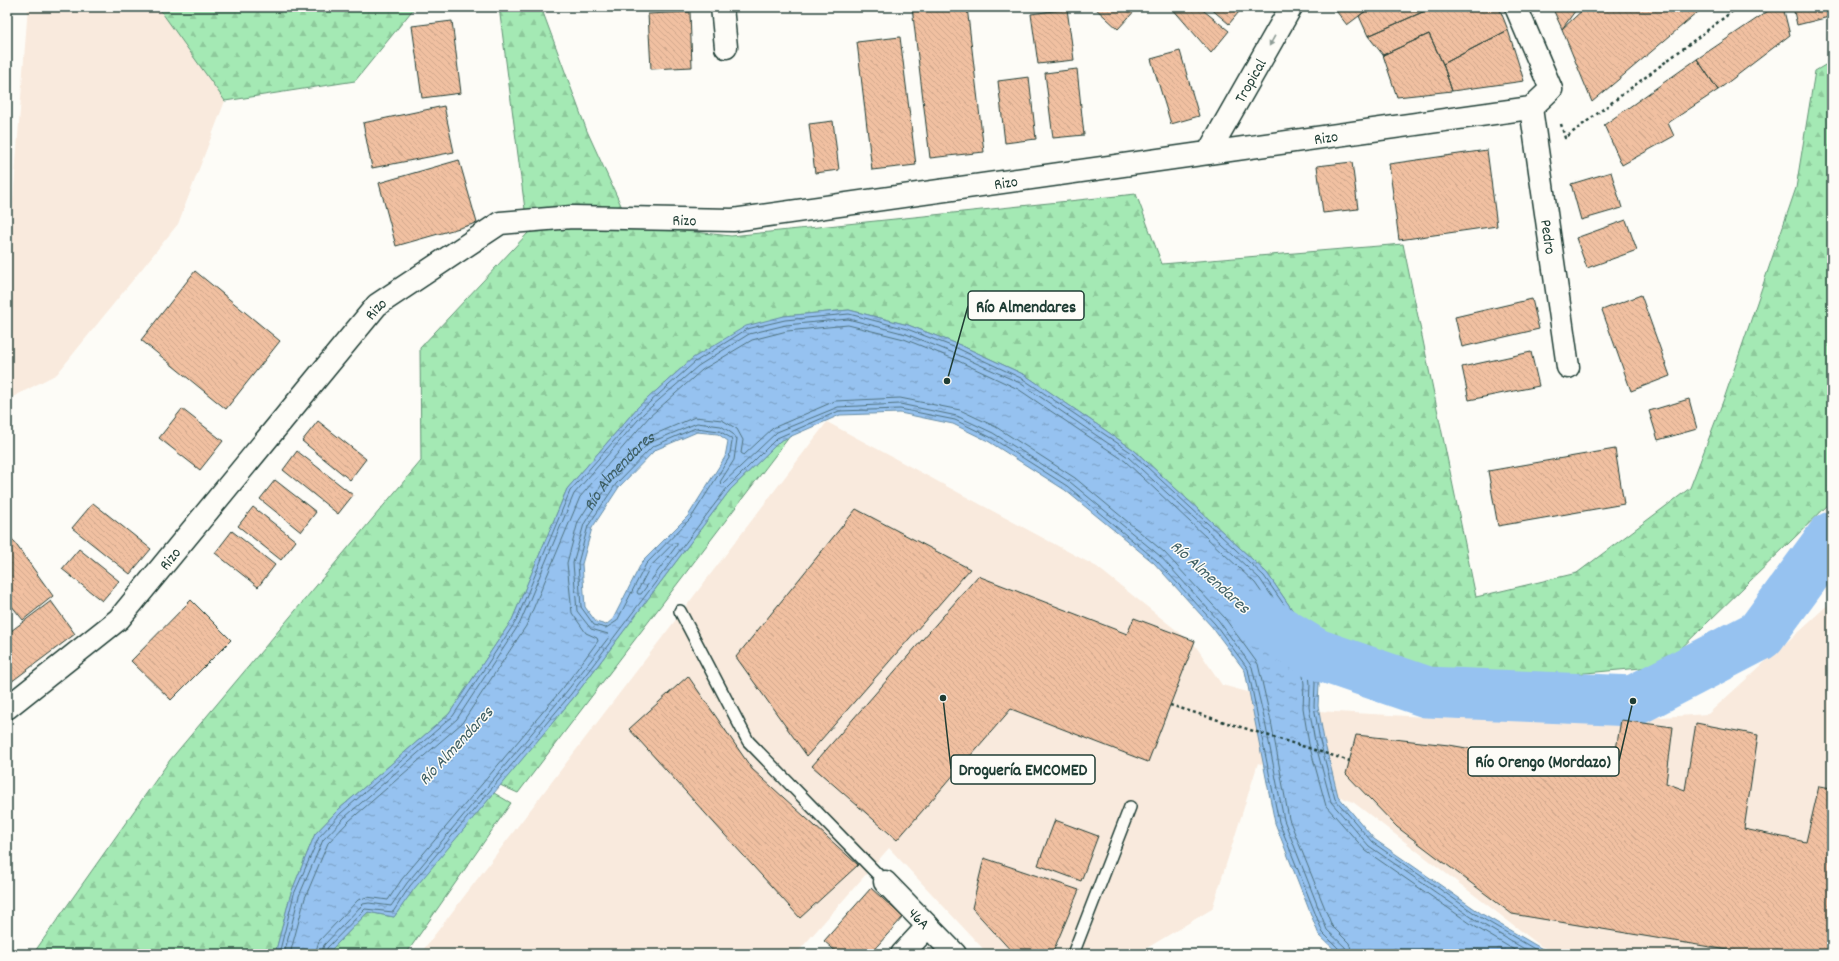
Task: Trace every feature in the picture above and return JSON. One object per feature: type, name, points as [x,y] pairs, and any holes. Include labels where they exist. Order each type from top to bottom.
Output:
[{"type":"street","points":[[722,7],[726,47]]},
{"type":"street","name":"Tropical","points":[[1208,153],[1291,7]]},
{"type":"street","points":[[1516,7],[1550,89],[1531,108]]},
{"type":"street","name":"Rizo","points":[[7,708],[119,620],[377,305],[500,223],[572,217],[733,220],[1531,108]]},
{"type":"street","name":"Pedro","points":[[1531,108],[1568,366]]},
{"type":"street","name":"46A","points":[[885,882],[955,954]]},
{"type":"street","points":[[902,954],[928,926]]},
{"type":"lane","points":[[680,611],[748,741],[885,882]]},
{"type":"lane","points":[[1073,954],[1130,807]]},
{"type":"path","points":[[1550,89],[1565,138],[1738,7]]},
{"type":"path","points":[[1170,705],[1350,761]]},
{"type":"shaded area","points":[[28,7],[158,7],[225,101],[178,224],[57,374],[7,400],[7,278]]},
{"type":"shaded area","points":[[827,422],[1097,567],[1195,645],[1222,685],[1318,711],[1443,718],[1584,722],[1708,714],[1832,601],[1832,954],[1569,954],[1542,947],[1353,802],[1258,763],[1212,909],[1137,954],[988,954],[889,848],[796,954],[420,954]]},
{"type":"green space","points":[[158,7],[415,7],[355,81],[225,101]]},
{"type":"green space","points":[[499,7],[541,7],[587,131],[630,225],[731,236],[1136,194],[1162,264],[1403,244],[1476,597],[1577,573],[1690,488],[1725,396],[1796,188],[1815,71],[1832,61],[1832,501],[1663,666],[1453,685],[1306,630],[1267,573],[1134,450],[1025,375],[960,345],[908,325],[849,310],[784,316],[693,358],[638,407],[567,489],[512,620],[449,714],[338,810],[315,834],[291,893],[275,954],[33,954],[170,760],[421,461],[420,348],[528,233]]},
{"type":"green space","points":[[790,436],[518,793],[500,785],[574,697],[730,490],[780,441]]},
{"type":"green space","points":[[494,793],[511,803],[406,954],[330,954],[330,951],[368,912],[394,917],[413,889]]},
{"type":"water","points":[[849,310],[908,325],[960,345],[1025,375],[1134,450],[1267,573],[1306,630],[1316,654],[1319,684],[1318,706],[1324,740],[1338,796],[1374,839],[1482,914],[1551,954],[1339,954],[1319,935],[1275,823],[1245,671],[1212,627],[1154,563],[1065,490],[988,441],[953,424],[900,413],[840,415],[780,441],[730,490],[574,697],[414,889],[394,917],[368,912],[330,951],[330,954],[275,954],[291,893],[315,834],[338,810],[449,714],[512,620],[567,489],[638,407],[693,358],[746,326],[784,316]],"holes":[[[697,432],[718,434],[728,441],[725,457],[688,516],[642,562],[613,619],[606,625],[596,622],[585,607],[582,564],[592,528],[619,487],[655,450]]]},
{"type":"building","points":[[912,7],[967,7],[984,152],[930,158]]},
{"type":"building","points":[[1094,7],[1138,7],[1118,29]]},
{"type":"building","points":[[1171,7],[1199,7],[1229,31],[1211,53]]},
{"type":"building","points":[[1209,7],[1243,7],[1229,24]]},
{"type":"building","points":[[1333,7],[1371,7],[1347,25]]},
{"type":"building","points":[[1371,7],[1434,7],[1368,36],[1359,16]]},
{"type":"building","points":[[1434,7],[1499,7],[1508,30],[1443,64],[1429,34],[1383,55],[1368,36]]},
{"type":"building","points":[[1552,7],[1578,7],[1562,29]]},
{"type":"building","points":[[1586,7],[1704,7],[1592,102],[1562,29]]},
{"type":"building","points":[[1774,7],[1783,7],[1790,35],[1718,90],[1697,59]]},
{"type":"building","points":[[1793,7],[1826,7],[1829,17],[1797,25]]},
{"type":"building","points":[[1067,9],[1074,60],[1038,64],[1031,14]]},
{"type":"building","points":[[690,12],[692,67],[651,69],[648,14]]},
{"type":"building","points":[[452,21],[461,93],[422,98],[412,26]]},
{"type":"building","points":[[1508,30],[1524,81],[1452,91],[1443,64]]},
{"type":"building","points":[[1429,34],[1443,64],[1452,91],[1397,97],[1383,55]]},
{"type":"building","points":[[900,37],[916,165],[872,170],[857,42]]},
{"type":"building","points":[[1180,51],[1199,116],[1171,124],[1151,59]]},
{"type":"building","points":[[1697,59],[1718,90],[1668,123],[1674,136],[1622,165],[1604,125]]},
{"type":"building","points":[[1077,69],[1084,135],[1053,138],[1045,73]]},
{"type":"building","points":[[1029,77],[1036,139],[1005,143],[998,81]]},
{"type":"building","points":[[444,106],[454,152],[372,168],[363,123]]},
{"type":"building","points":[[833,121],[839,170],[815,173],[809,124]]},
{"type":"building","points":[[1487,150],[1497,226],[1399,240],[1389,164]]},
{"type":"building","points":[[459,160],[477,223],[396,246],[379,183]]},
{"type":"building","points":[[1352,162],[1358,209],[1323,213],[1317,166]]},
{"type":"building","points":[[1611,172],[1622,208],[1581,220],[1571,184]]},
{"type":"building","points":[[1626,220],[1637,250],[1587,268],[1576,238]]},
{"type":"building","points":[[195,271],[280,341],[226,409],[141,340]]},
{"type":"building","points":[[1641,295],[1670,376],[1631,391],[1602,310]]},
{"type":"building","points":[[1532,299],[1539,329],[1462,347],[1455,317]]},
{"type":"building","points":[[1531,352],[1539,386],[1469,400],[1462,367]]},
{"type":"building","points":[[1689,399],[1697,429],[1658,440],[1649,411]]},
{"type":"building","points":[[182,409],[223,441],[200,470],[159,438]]},
{"type":"building","points":[[318,421],[366,459],[350,480],[302,441]]},
{"type":"building","points":[[1615,449],[1624,504],[1498,526],[1488,471]]},
{"type":"building","points":[[297,451],[353,495],[338,514],[283,470]]},
{"type":"building","points":[[275,480],[316,512],[301,532],[260,499]]},
{"type":"building","points":[[93,503],[151,549],[130,574],[72,528]]},
{"type":"building","points":[[253,507],[296,541],[281,560],[238,526]]},
{"type":"building","points":[[856,509],[970,569],[807,756],[736,657]]},
{"type":"building","points":[[232,531],[275,565],[258,587],[215,553]]},
{"type":"building","points":[[7,532],[53,596],[23,620],[7,600]]},
{"type":"building","points":[[79,549],[119,581],[102,601],[62,569]]},
{"type":"building","points":[[978,576],[1127,634],[1134,618],[1195,641],[1148,762],[1011,709],[897,840],[812,766]]},
{"type":"building","points":[[191,600],[231,640],[171,700],[131,661]]},
{"type":"building","points":[[51,601],[75,634],[7,685],[7,634]]},
{"type":"building","points":[[688,676],[752,769],[858,865],[800,918],[629,729]]},
{"type":"building","points":[[1621,720],[1673,727],[1666,783],[1685,790],[1696,723],[1758,735],[1744,829],[1806,842],[1819,786],[1832,788],[1831,954],[1752,954],[1512,914],[1397,827],[1346,774],[1356,735],[1449,745],[1612,773]]},
{"type":"building","points":[[1055,820],[1098,836],[1081,881],[1038,865]]},
{"type":"building","points":[[984,858],[1079,890],[1052,954],[1014,954],[972,908]]},
{"type":"building","points":[[871,888],[903,917],[870,954],[839,954],[824,941]]},
{"type":"waterway","points":[[1256,617],[1316,654],[1427,692],[1633,701],[1760,635],[1832,537]]},
{"type":"place","name":"Río Almendares","points":[[947,381]]},
{"type":"place","name":"Droguería EMCOMED","points":[[943,698]]},
{"type":"place","name":"Río Orengo (Mordazo)","points":[[1633,701]]}]
